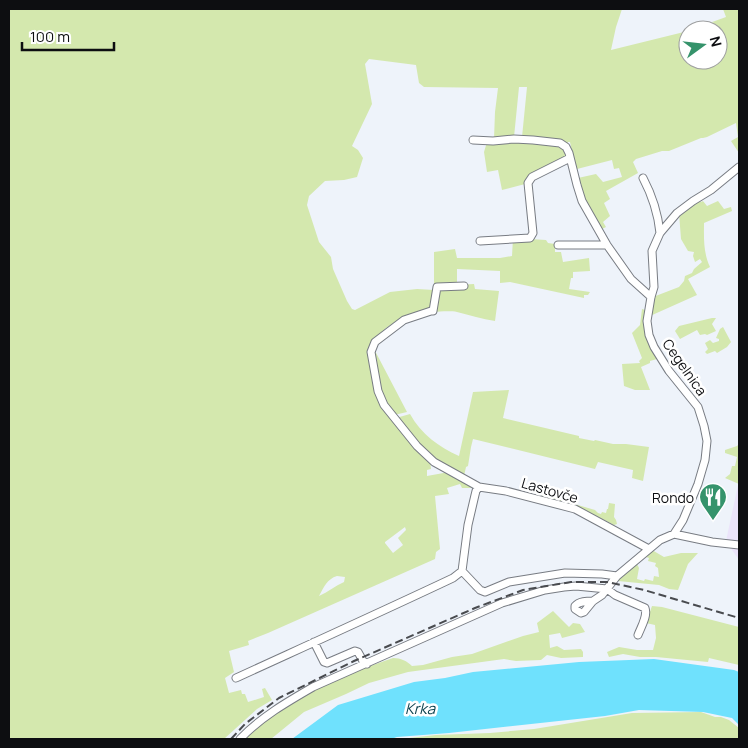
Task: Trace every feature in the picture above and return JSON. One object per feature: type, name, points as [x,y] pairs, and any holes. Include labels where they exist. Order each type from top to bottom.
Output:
[{"type":"street","points":[[473,140],[533,140],[560,143],[566,147],[582,200],[607,245],[631,279],[651,297]]},
{"type":"street","points":[[480,241],[530,238],[533,233],[528,183],[532,177],[570,158]]},
{"type":"street","name":"Cegelnica","points":[[674,534],[684,520],[698,484],[705,460],[707,442],[698,407],[669,371],[651,341],[647,321],[654,287],[652,251],[660,234],[677,213],[712,190],[739,167]]},
{"type":"street","points":[[643,178],[651,192],[660,234]]},
{"type":"street","points":[[558,245],[607,245]]},
{"type":"street","points":[[236,678],[453,578],[462,571],[474,495],[479,488],[434,462],[417,446],[393,417],[384,405],[378,391],[371,352],[374,342],[404,320],[431,310],[433,311],[437,287],[464,286]]},
{"type":"street","name":"Lastovče","points":[[479,488],[506,491],[574,509],[649,549]]},
{"type":"street","points":[[593,601],[602,596],[617,576],[649,549],[660,540],[674,534],[712,542],[739,544]]},
{"type":"street","points":[[462,571],[480,590],[485,592],[509,582],[565,573],[617,576]]},
{"type":"street","points":[[240,739],[268,714],[287,701],[314,687],[502,603],[545,590],[576,586],[607,588],[615,595],[645,608],[645,618],[638,635]]},
{"type":"street","points":[[314,642],[324,662],[328,663],[355,651],[358,652],[366,664]]},
{"type":"shaded area","points":[[739,485],[739,560],[726,541]]},
{"type":"green space","points":[[9,9],[622,9],[611,50],[678,33],[678,70],[728,70],[728,20],[718,20],[726,17],[723,9],[739,9],[739,153],[731,141],[738,137],[736,123],[707,137],[669,151],[662,151],[636,159],[633,162],[638,173],[606,191],[610,199],[604,203],[610,216],[603,222],[606,227],[602,229],[585,202],[578,178],[596,174],[603,182],[622,177],[619,168],[614,169],[612,160],[577,169],[570,142],[568,142],[568,145],[562,140],[522,137],[527,87],[519,87],[514,137],[494,139],[498,88],[424,87],[419,83],[416,65],[369,59],[365,64],[372,104],[352,146],[358,150],[363,158],[357,177],[325,181],[309,196],[307,205],[319,242],[331,257],[333,269],[352,309],[355,310],[390,292],[417,289],[437,291],[441,286],[455,288],[455,285],[474,284],[475,289],[499,291],[495,321],[449,311],[429,313],[407,318],[389,326],[380,334],[373,347],[407,412],[394,415],[379,386],[373,354],[369,354],[373,381],[382,405],[394,422],[430,460],[431,469],[427,470],[427,476],[449,472],[472,487],[462,488],[460,484],[447,488],[449,494],[435,496],[440,549],[436,552],[435,559],[248,641],[249,645],[229,651],[234,672],[225,678],[229,693],[241,690],[248,702],[264,697],[262,689],[265,688],[272,700],[257,709],[224,739],[9,739]],"holes":[[[405,527],[406,530],[398,538],[403,545],[393,553],[385,542]],[[337,576],[345,577],[344,582],[319,596],[328,581]]]},
{"type":"green space","points":[[517,141],[563,146],[568,157],[528,176],[525,184],[502,190],[498,170],[487,172],[484,152],[487,142]]},
{"type":"green space","points":[[699,201],[703,201],[707,206],[718,201],[724,209],[731,207],[732,211],[704,223],[705,250],[710,267],[688,279],[697,295],[650,316],[653,297],[679,287],[684,281],[685,276],[692,273],[702,262],[700,259],[695,262],[694,252],[688,251],[681,239],[679,213]]},
{"type":"green space","points":[[513,238],[546,240],[548,243],[555,244],[555,252],[561,252],[563,262],[589,258],[590,271],[573,272],[569,289],[590,292],[588,295],[584,295],[584,298],[510,282],[500,283],[500,271],[457,269],[457,282],[441,283],[434,290],[434,252],[455,249],[457,258],[500,258],[512,256]]},
{"type":"green space","points":[[642,309],[645,310],[645,326],[657,359],[641,367],[650,390],[635,390],[624,386],[622,364],[640,363],[639,361],[642,358],[632,333],[640,325]]},
{"type":"green space","points":[[716,318],[712,324],[716,331],[707,335],[700,335],[697,330],[680,339],[675,331],[679,326]]},
{"type":"green space","points":[[723,327],[731,342],[717,353],[715,351],[707,354],[705,352],[708,349],[705,343],[710,340],[713,343],[719,341],[716,338]]},
{"type":"green space","points":[[509,390],[503,418],[594,441],[649,447],[643,481],[632,478],[633,470],[598,462],[595,469],[473,439],[468,466],[464,476],[423,450],[396,418],[410,414],[419,428],[431,439],[459,456],[473,392]]},
{"type":"green space","points":[[739,444],[739,484],[725,478],[730,474],[732,466],[735,466],[737,457],[725,453],[725,450]]},
{"type":"green space","points":[[533,492],[595,510],[601,514],[602,512],[606,513],[609,503],[615,504],[614,517],[617,524],[614,525],[575,505]]},
{"type":"green space","points":[[652,550],[664,557],[681,553],[698,553],[688,564],[678,590],[659,585],[618,581],[617,578],[636,564],[639,568],[637,579],[653,581],[654,576],[659,577],[658,568],[655,566],[656,563],[648,561],[649,558],[646,557]]},
{"type":"green space","points":[[652,606],[739,627],[739,665],[709,658],[708,662],[623,654],[609,657],[607,652],[619,647],[653,650],[656,638],[655,625],[646,623]]},
{"type":"green space","points":[[553,611],[569,627],[573,623],[580,624],[585,632],[562,638],[560,633],[549,635],[550,648],[557,646],[564,650],[581,649],[583,657],[561,658],[547,655],[541,660],[516,661],[504,659],[408,672],[369,683],[304,712],[271,739],[245,739],[288,702],[353,672],[393,658],[404,660],[412,666],[472,654],[539,632],[537,623]]},
{"type":"green space","points":[[701,712],[729,720],[739,728],[739,739],[400,739],[534,729],[632,713]]},
{"type":"water","name":"Krka","points":[[654,659],[739,672],[739,725],[732,718],[703,712],[639,710],[605,716],[391,739],[292,739],[338,705],[414,682],[473,672],[579,662]]},
{"type":"railway","points":[[231,739],[245,724],[279,698],[354,661],[475,608],[523,590],[571,582],[607,582],[644,590],[739,618]]},
{"type":"place","name":"Rondo","points":[[713,521]]}]
